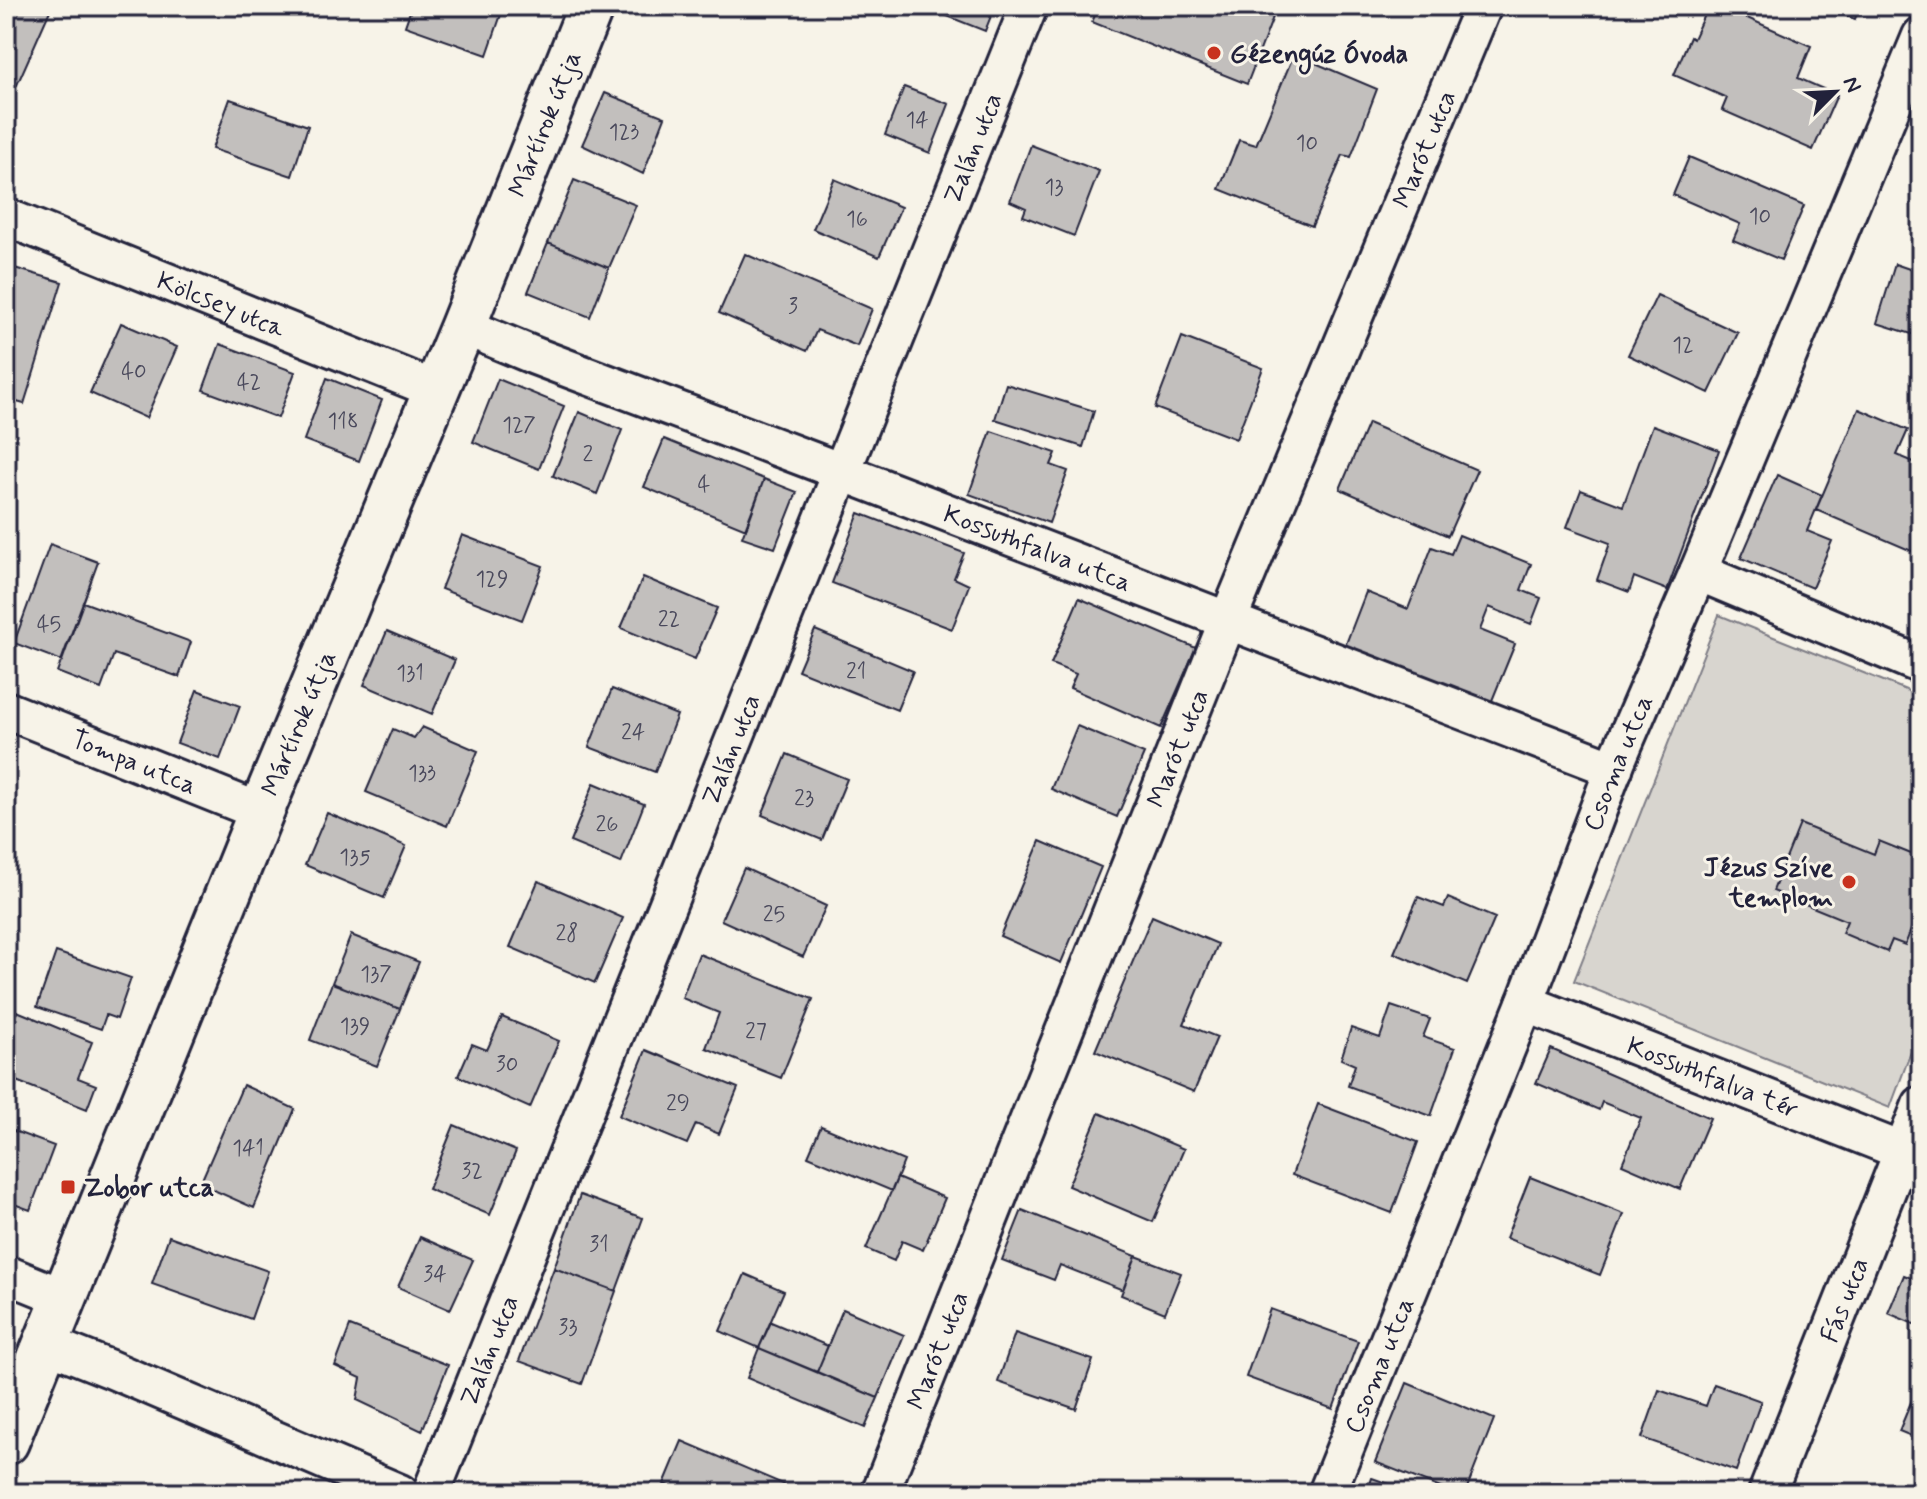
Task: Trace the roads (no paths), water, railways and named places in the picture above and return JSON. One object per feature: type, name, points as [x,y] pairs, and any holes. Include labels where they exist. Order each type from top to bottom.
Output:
[{"type":"street","name":"Mártírok útja","points":[[6,1442],[591,6]]},
{"type":"street","name":"Zalán utca","points":[[431,1493],[1029,6]]},
{"type":"street","name":"Marót utca","points":[[880,1493],[1228,620],[1483,6]]},
{"type":"street","name":"Csoma utca","points":[[1327,1493],[1525,1003],[1614,769],[1921,36]]},
{"type":"street","name":"Kölcsey utca","points":[[6,217],[436,390]]},
{"type":"street","name":"Kossuthfalva utca","points":[[463,326],[1614,769]]},
{"type":"street","points":[[1698,572],[1921,665]]},
{"type":"street","name":"Tompa utca","points":[[6,710],[261,812]]},
{"type":"street","name":"Kossuthfalva tér","points":[[1525,1003],[1902,1151]]},
{"type":"street","name":"Fás utca","points":[[1767,1493],[1921,1105]]},
{"type":"street","points":[[6,1274],[65,1298]]},
{"type":"street","points":[[47,1344],[400,1493]]},
{"type":"place","name":"Gézengúz Óvoda","points":[[1214,53]]},
{"type":"place","name":"Jézus Szíve templom","points":[[1849,882]]},
{"type":"place","name":"Zobor utca","points":[[68,1187]]}]
